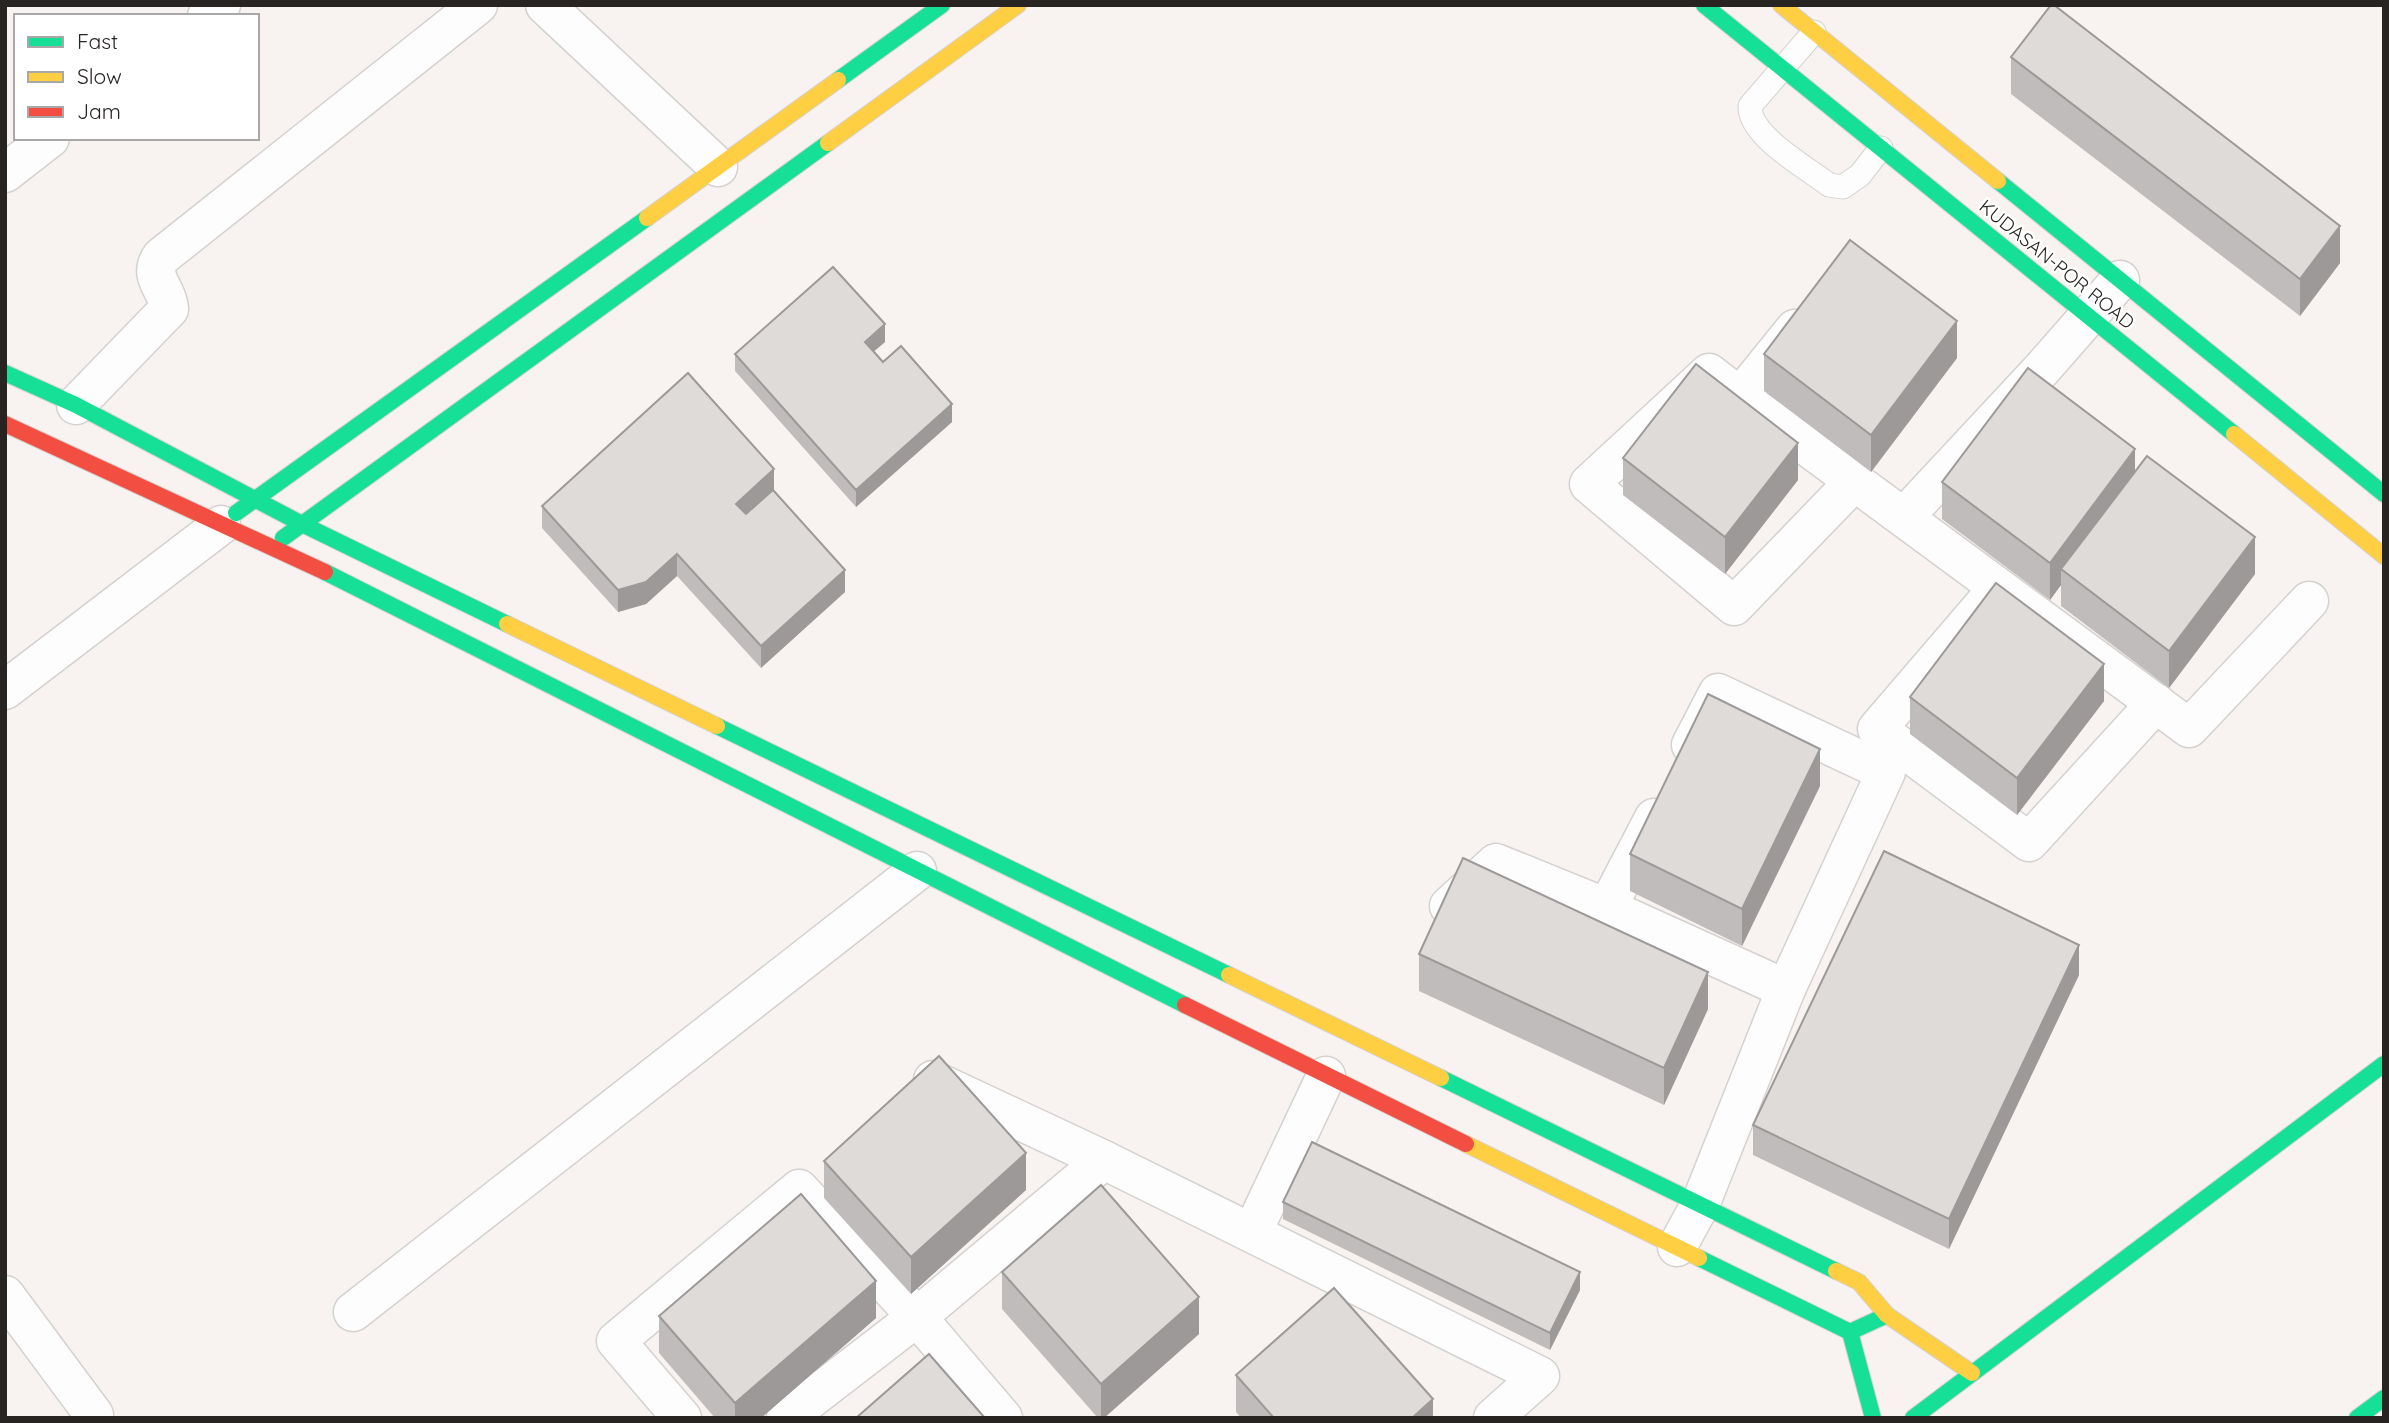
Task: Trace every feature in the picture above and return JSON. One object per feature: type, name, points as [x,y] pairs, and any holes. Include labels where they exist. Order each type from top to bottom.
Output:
[{"type":"street","points":[[76,405],[169,309],[169,299],[156,280],[155,266],[161,257],[478,5]]},
{"type":"street","points":[[545,5],[718,167]]},
{"type":"street","points":[[5,690],[254,499],[942,5]]},
{"type":"street","points":[[273,546],[1018,5]]},
{"type":"street","name":"KUDASAN-POR ROAD","points":[[1704,5],[2384,556]]},
{"type":"street","name":"KUDASAN-POR ROAD","points":[[1781,5],[2384,494]]},
{"type":"street","points":[[5,173],[47,140]]},
{"type":"street","points":[[1903,517],[2090,317],[2120,280]]},
{"type":"street","points":[[1740,397],[1816,304]]},
{"type":"street","points":[[5,373],[76,405],[302,524],[1859,1282],[1887,1315],[1972,1373]]},
{"type":"street","points":[[1853,483],[1734,606],[1589,484],[1709,373],[1853,483],[2189,728],[2309,601]]},
{"type":"street","points":[[5,424],[221,525],[273,546],[1326,1076],[1850,1332],[1873,1418]]},
{"type":"street","points":[[1999,587],[1877,729],[2029,842],[2156,703]]},
{"type":"street","points":[[1607,908],[1718,693],[1886,772],[1786,989],[1700,1205],[1677,1247]]},
{"type":"street","points":[[1437,917],[1496,863],[1607,908],[1786,989]]},
{"type":"street","points":[[353,1312],[917,871]]},
{"type":"street","points":[[1913,1418],[2384,1065]]},
{"type":"street","points":[[1252,1233],[1326,1076]]},
{"type":"street","points":[[903,1104],[934,1079],[1540,1376],[1493,1418]]},
{"type":"street","points":[[786,1418],[917,1317],[1104,1160]]},
{"type":"street","points":[[682,1418],[616,1341],[830,1163]]},
{"type":"street","points":[[799,1189],[917,1317],[1003,1418]]},
{"type":"street","points":[[5,1295],[94,1415]]},
{"type":"street","points":[[1850,1332],[1887,1315]]},
{"type":"street","points":[[919,1378],[949,1355]]},
{"type":"street","points":[[2357,1418],[2384,1398]]},
{"type":"lane","points":[[1814,32],[1750,106],[1749,118],[1758,131],[1829,185],[1843,187],[1860,175],[1881,148]]},
{"type":"building","points":[[2051,5],[2340,226],[2300,279],[2011,57]]},
{"type":"building","points":[[1850,240],[1957,321],[1871,435],[1764,354]]},
{"type":"building","points":[[833,267],[885,324],[865,342],[883,362],[901,346],[952,404],[856,490],[735,354]]},
{"type":"building","points":[[1696,364],[1798,443],[1725,537],[1623,458]]},
{"type":"building","points":[[2028,368],[2135,449],[2050,563],[1942,482]]},
{"type":"building","points":[[688,373],[774,469],[736,504],[746,514],[773,490],[845,570],[761,646],[677,554],[646,582],[618,590],[542,506]]},
{"type":"building","points":[[2147,456],[2255,537],[2169,651],[2061,569]]},
{"type":"building","points":[[1996,583],[2104,664],[2017,778],[1910,697]]},
{"type":"building","points":[[1708,694],[1820,749],[1742,909],[1630,854]]},
{"type":"building","points":[[1884,851],[2079,945],[1949,1219],[1753,1125]]},
{"type":"building","points":[[1463,858],[1708,972],[1664,1068],[1419,954]]},
{"type":"building","points":[[939,1056],[1026,1153],[911,1257],[824,1161]]},
{"type":"building","points":[[1312,1142],[1580,1272],[1550,1333],[1283,1202]]},
{"type":"building","points":[[1101,1185],[1199,1297],[1101,1384],[1002,1272]]},
{"type":"building","points":[[801,1194],[876,1281],[735,1403],[659,1316]]},
{"type":"building","points":[[1334,1288],[1433,1399],[1412,1418],[1274,1418],[1236,1375]]},
{"type":"building","points":[[929,1354],[985,1418],[856,1418]]},
{"type":"traffic: fast","points":[[838,80],[942,5]]},
{"type":"traffic: fast","points":[[1704,5],[2234,434]]},
{"type":"traffic: fast","points":[[283,538],[828,143]]},
{"type":"traffic: fast","points":[[1998,181],[2384,494]]},
{"type":"traffic: fast","points":[[236,513],[647,218]]},
{"type":"traffic: fast","points":[[5,373],[76,405],[302,524],[507,624]]},
{"type":"traffic: fast","points":[[325,572],[1185,1005]]},
{"type":"traffic: fast","points":[[717,726],[1229,975]]},
{"type":"traffic: fast","points":[[1913,1418],[2384,1064]]},
{"type":"traffic: fast","points":[[1441,1078],[1836,1271]]},
{"type":"traffic: fast","points":[[1699,1258],[1850,1332],[1887,1315]]},
{"type":"traffic: fast","points":[[1850,1332],[1873,1418]]},
{"type":"traffic: fast","points":[[2357,1418],[2384,1398]]},
{"type":"traffic: slow","points":[[828,143],[1018,5]]},
{"type":"traffic: slow","points":[[1781,5],[1998,181]]},
{"type":"traffic: slow","points":[[647,218],[838,80]]},
{"type":"traffic: slow","points":[[2234,434],[2384,556]]},
{"type":"traffic: slow","points":[[507,624],[717,726]]},
{"type":"traffic: slow","points":[[1229,975],[1441,1078]]},
{"type":"traffic: slow","points":[[1466,1144],[1699,1258]]},
{"type":"traffic: slow","points":[[1836,1271],[1859,1282],[1887,1315],[1972,1373]]},
{"type":"traffic: jam","points":[[5,424],[325,572]]},
{"type":"traffic: jam","points":[[1185,1005],[1466,1144]]}]
